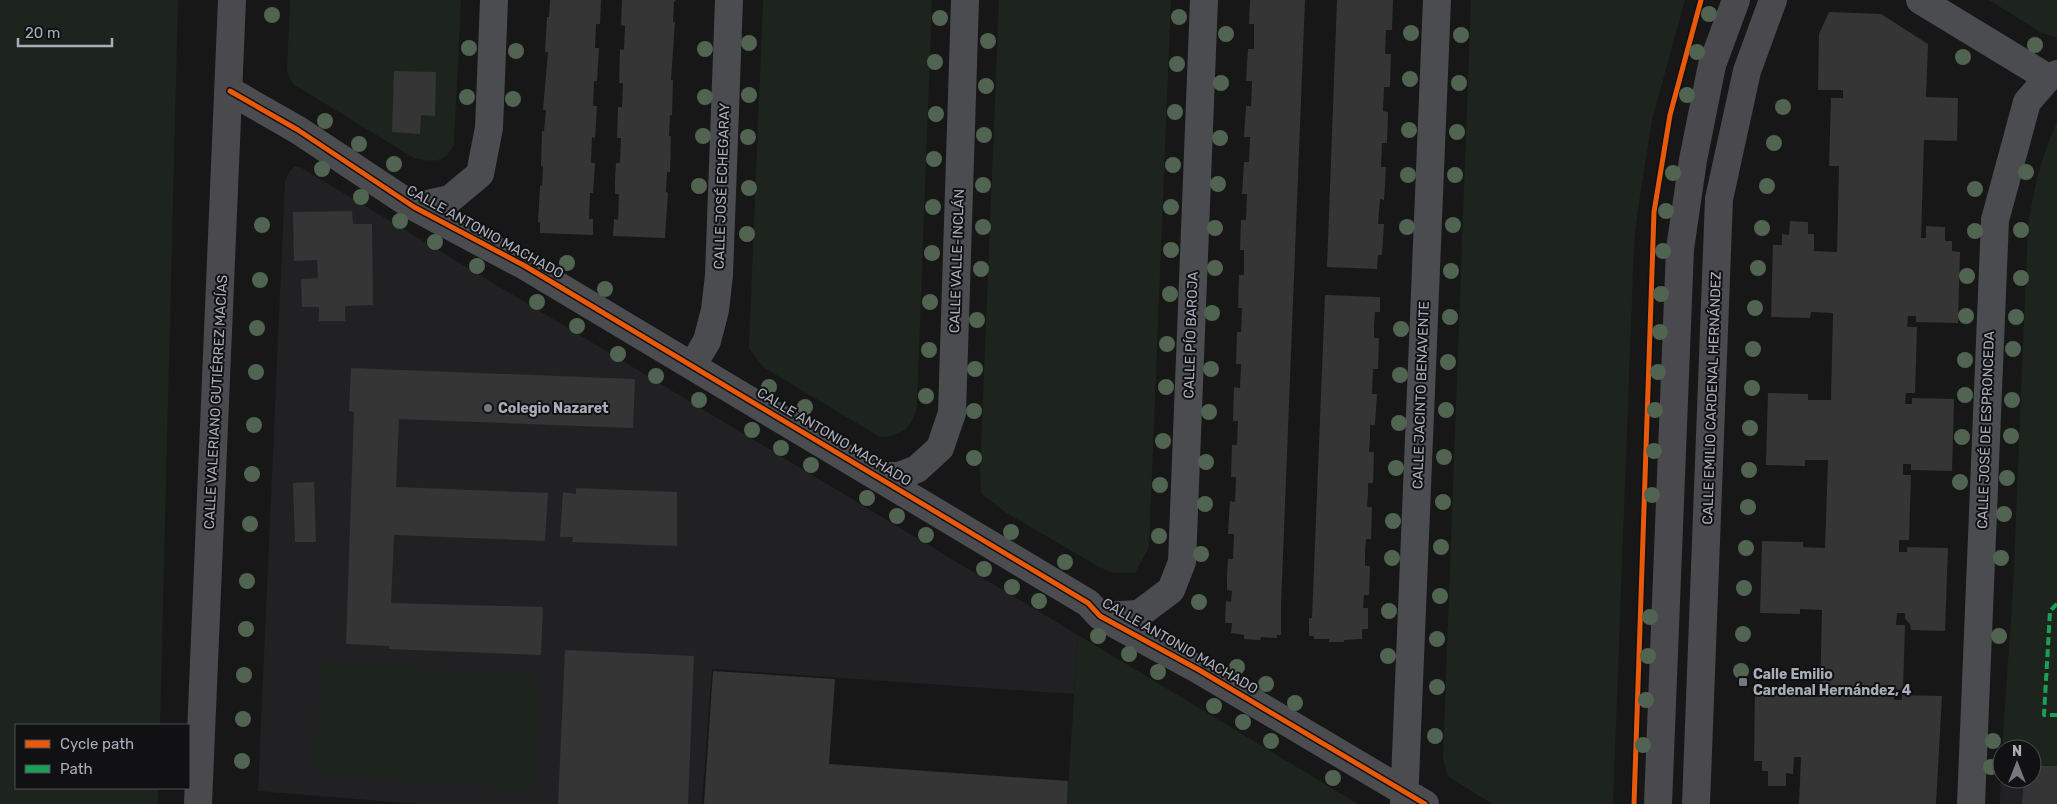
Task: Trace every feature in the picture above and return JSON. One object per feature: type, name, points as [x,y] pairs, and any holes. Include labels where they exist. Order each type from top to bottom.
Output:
[{"type":"main road","name":"CALLE VALERIANO GUTIÉRREZ MACÍAS","points":[[198,804],[230,91],[232,0]]},
{"type":"main road","points":[[1658,804],[1680,249],[1692,160],[1712,65],[1736,0]]},
{"type":"main road","name":"CALLE EMILIO CARDENAL HERNÁNDEZ","points":[[1696,804],[1719,199],[1747,71],[1773,0]]},
{"type":"street","points":[[414,207],[450,199],[480,174],[489,128],[494,0]]},
{"type":"street","name":"CALLE JOSÉ ECHEGARAY","points":[[692,366],[706,341],[715,310],[719,275],[729,0]]},
{"type":"street","name":"CALLE VALLE-INCLÁN","points":[[878,476],[899,476],[917,469],[940,448],[952,413],[965,0]]},
{"type":"street","name":"CALLE PÍO BAROJA","points":[[1100,616],[1139,614],[1172,590],[1182,562],[1204,0]]},
{"type":"street","name":"CALLE JACINTO BENAVENTE","points":[[1411,800],[1437,0]]},
{"type":"street","points":[[1920,0],[2052,76]]},
{"type":"street","name":"CALLE JOSÉ DE ESPRONCEDA","points":[[1971,804],[1995,220],[2028,102],[2052,76]]},
{"type":"street","name":"CALLE ANTONIO MACHADO","points":[[230,91],[298,130],[414,207],[525,266],[1088,603],[1100,616],[1199,670],[1411,800]]},
{"type":"shaded area","points":[[0,0],[178,0],[160,724],[15,724],[15,789],[158,789],[158,804],[0,804]]},
{"type":"shaded area","points":[[290,0],[461,0],[454,144],[447,155],[433,161],[414,158],[293,84],[287,72]]},
{"type":"shaded area","points":[[763,0],[932,0],[917,404],[910,424],[895,435],[880,437],[763,367],[749,348]]},
{"type":"shaded area","points":[[999,0],[1171,0],[1149,547],[1135,573],[1114,573],[1101,568],[1005,512],[981,493],[980,472]]},
{"type":"shaded area","points":[[1471,0],[1685,0],[1652,120],[1634,243],[1613,804],[1492,804],[1448,776],[1443,758]]},
{"type":"shaded area","points":[[1989,0],[2057,0],[2057,38],[2040,32]]},
{"type":"shaded area","points":[[2057,123],[2057,767],[2042,766],[2042,739],[2003,739],[2013,590],[2028,225],[2039,173]]},
{"type":"shaded area","name":"Colegio Nazaret","points":[[295,166],[302,168],[1078,635],[1074,694],[712,669],[702,804],[417,804],[258,791],[285,181],[289,172]]},
{"type":"shaded area","points":[[1078,635],[1358,804],[1067,804]]},
{"type":"shaded area","points":[[320,662],[540,676],[535,791],[315,773]]},
{"type":"shaded area","points":[[2000,789],[2042,789],[2057,804],[2000,804]]},
{"type":"building","points":[[550,0],[601,0],[600,24],[596,24],[595,48],[599,48],[597,81],[594,81],[593,106],[597,106],[595,138],[592,137],[591,163],[595,163],[593,193],[590,193],[589,219],[593,219],[593,235],[540,233],[540,222],[538,222],[543,166],[541,166],[542,131],[544,131],[546,110],[543,110],[548,52],[545,52]]},
{"type":"building","points":[[622,0],[676,0],[674,2],[673,22],[675,22],[671,80],[673,80],[672,115],[670,115],[669,136],[671,136],[670,172],[667,172],[666,192],[668,193],[665,238],[613,236],[614,219],[618,220],[619,194],[615,194],[615,180],[616,163],[620,163],[621,138],[617,138],[618,107],[622,107],[623,83],[619,83],[620,49],[624,50],[625,26],[621,25]]},
{"type":"building","points":[[1250,0],[1305,0],[1281,635],[1277,635],[1277,638],[1261,637],[1260,640],[1244,639],[1244,635],[1231,633],[1232,623],[1225,623],[1226,601],[1231,602],[1232,591],[1227,590],[1227,574],[1228,559],[1233,559],[1234,534],[1228,534],[1230,501],[1235,502],[1236,477],[1231,477],[1232,445],[1237,445],[1238,421],[1233,421],[1234,387],[1240,388],[1241,364],[1236,364],[1237,332],[1241,332],[1242,308],[1238,308],[1239,275],[1244,275],[1244,250],[1240,250],[1241,220],[1246,220],[1247,194],[1242,194],[1244,162],[1249,162],[1250,137],[1244,137],[1246,106],[1251,106],[1252,81],[1246,81],[1248,49],[1254,49],[1254,24],[1249,24]]},
{"type":"building","points":[[1337,0],[1393,0],[1392,30],[1386,30],[1385,54],[1391,54],[1390,87],[1384,87],[1383,111],[1388,112],[1387,143],[1382,143],[1381,167],[1386,167],[1384,200],[1380,199],[1378,224],[1384,224],[1382,255],[1378,255],[1377,269],[1327,267]]},
{"type":"building","points":[[1829,12],[1881,14],[1928,44],[1926,97],[1958,98],[1957,141],[1924,140],[1921,238],[1926,238],[1926,226],[1945,227],[1945,241],[1952,241],[1952,251],[1960,252],[1958,323],[1916,322],[1916,316],[1908,316],[1907,327],[1917,327],[1915,393],[1906,393],[1905,404],[1912,404],[1912,398],[1954,399],[1952,471],[1911,470],[1911,464],[1903,464],[1903,475],[1911,475],[1909,540],[1899,540],[1899,552],[1907,552],[1907,547],[1948,548],[1945,631],[1911,630],[1910,624],[1905,619],[1905,613],[1897,613],[1896,625],[1905,625],[1903,690],[1894,689],[1894,700],[1902,700],[1902,695],[1942,696],[1936,804],[1799,804],[1801,757],[1794,757],[1793,774],[1786,773],[1786,786],[1768,786],[1768,771],[1762,771],[1762,761],[1754,761],[1755,689],[1797,690],[1796,696],[1820,697],[1822,610],[1800,609],[1800,614],[1760,613],[1762,541],[1803,542],[1803,547],[1825,548],[1828,460],[1805,460],[1805,466],[1766,465],[1768,393],[1808,394],[1808,400],[1831,400],[1833,313],[1811,312],[1810,318],[1771,317],[1773,245],[1782,245],[1782,234],[1789,235],[1790,221],[1808,222],[1808,234],[1814,234],[1814,251],[1837,252],[1839,166],[1829,166],[1831,98],[1843,98],[1843,90],[1818,90],[1819,34]]},
{"type":"building","points":[[394,71],[436,72],[435,116],[421,115],[420,134],[392,132]]},
{"type":"building","points":[[352,211],[353,224],[372,224],[373,305],[345,306],[345,321],[319,321],[319,307],[302,307],[301,279],[318,278],[317,260],[294,261],[293,212]]},
{"type":"building","points":[[1325,295],[1380,297],[1380,312],[1375,312],[1374,325],[1374,338],[1379,338],[1378,369],[1373,369],[1372,394],[1377,394],[1375,425],[1370,425],[1369,452],[1374,452],[1373,483],[1368,483],[1367,507],[1372,507],[1371,539],[1366,539],[1365,551],[1365,566],[1370,566],[1369,595],[1364,595],[1363,608],[1368,608],[1368,629],[1362,629],[1362,639],[1344,640],[1344,642],[1329,642],[1329,639],[1314,639],[1314,636],[1309,636],[1309,618],[1312,618]]},
{"type":"building","points":[[351,368],[635,379],[633,428],[399,419],[396,487],[548,493],[545,541],[394,535],[391,603],[543,607],[541,655],[389,649],[389,646],[346,644],[354,412],[349,411]]},
{"type":"building","points":[[314,482],[316,542],[295,542],[293,483]]},
{"type":"building","points":[[576,488],[677,492],[677,546],[572,542],[573,537],[560,537],[563,492],[576,494]]},
{"type":"building","points":[[565,650],[694,656],[688,804],[558,804]]},
{"type":"building","points":[[713,671],[835,679],[829,764],[1068,781],[1067,804],[704,804]]},
{"type":"building","points":[[2042,766],[2057,766],[2057,804],[2022,804],[2023,789],[2042,789]]},
{"type":"marked path","points":[[2057,604],[2050,611],[2044,715],[2057,715]]},
{"type":"cycle path","points":[[1634,804],[1654,212],[1670,115],[1701,0]]},
{"type":"cycle path","points":[[230,91],[298,130],[414,207],[525,266],[1088,603],[1100,616],[1199,670],[1425,804]]},
{"type":"place","name":"Colegio Nazaret","points":[[488,408]]},
{"type":"place","name":"Calle Emilio Cardenal Hernández, 4","points":[[1743,682]]}]
